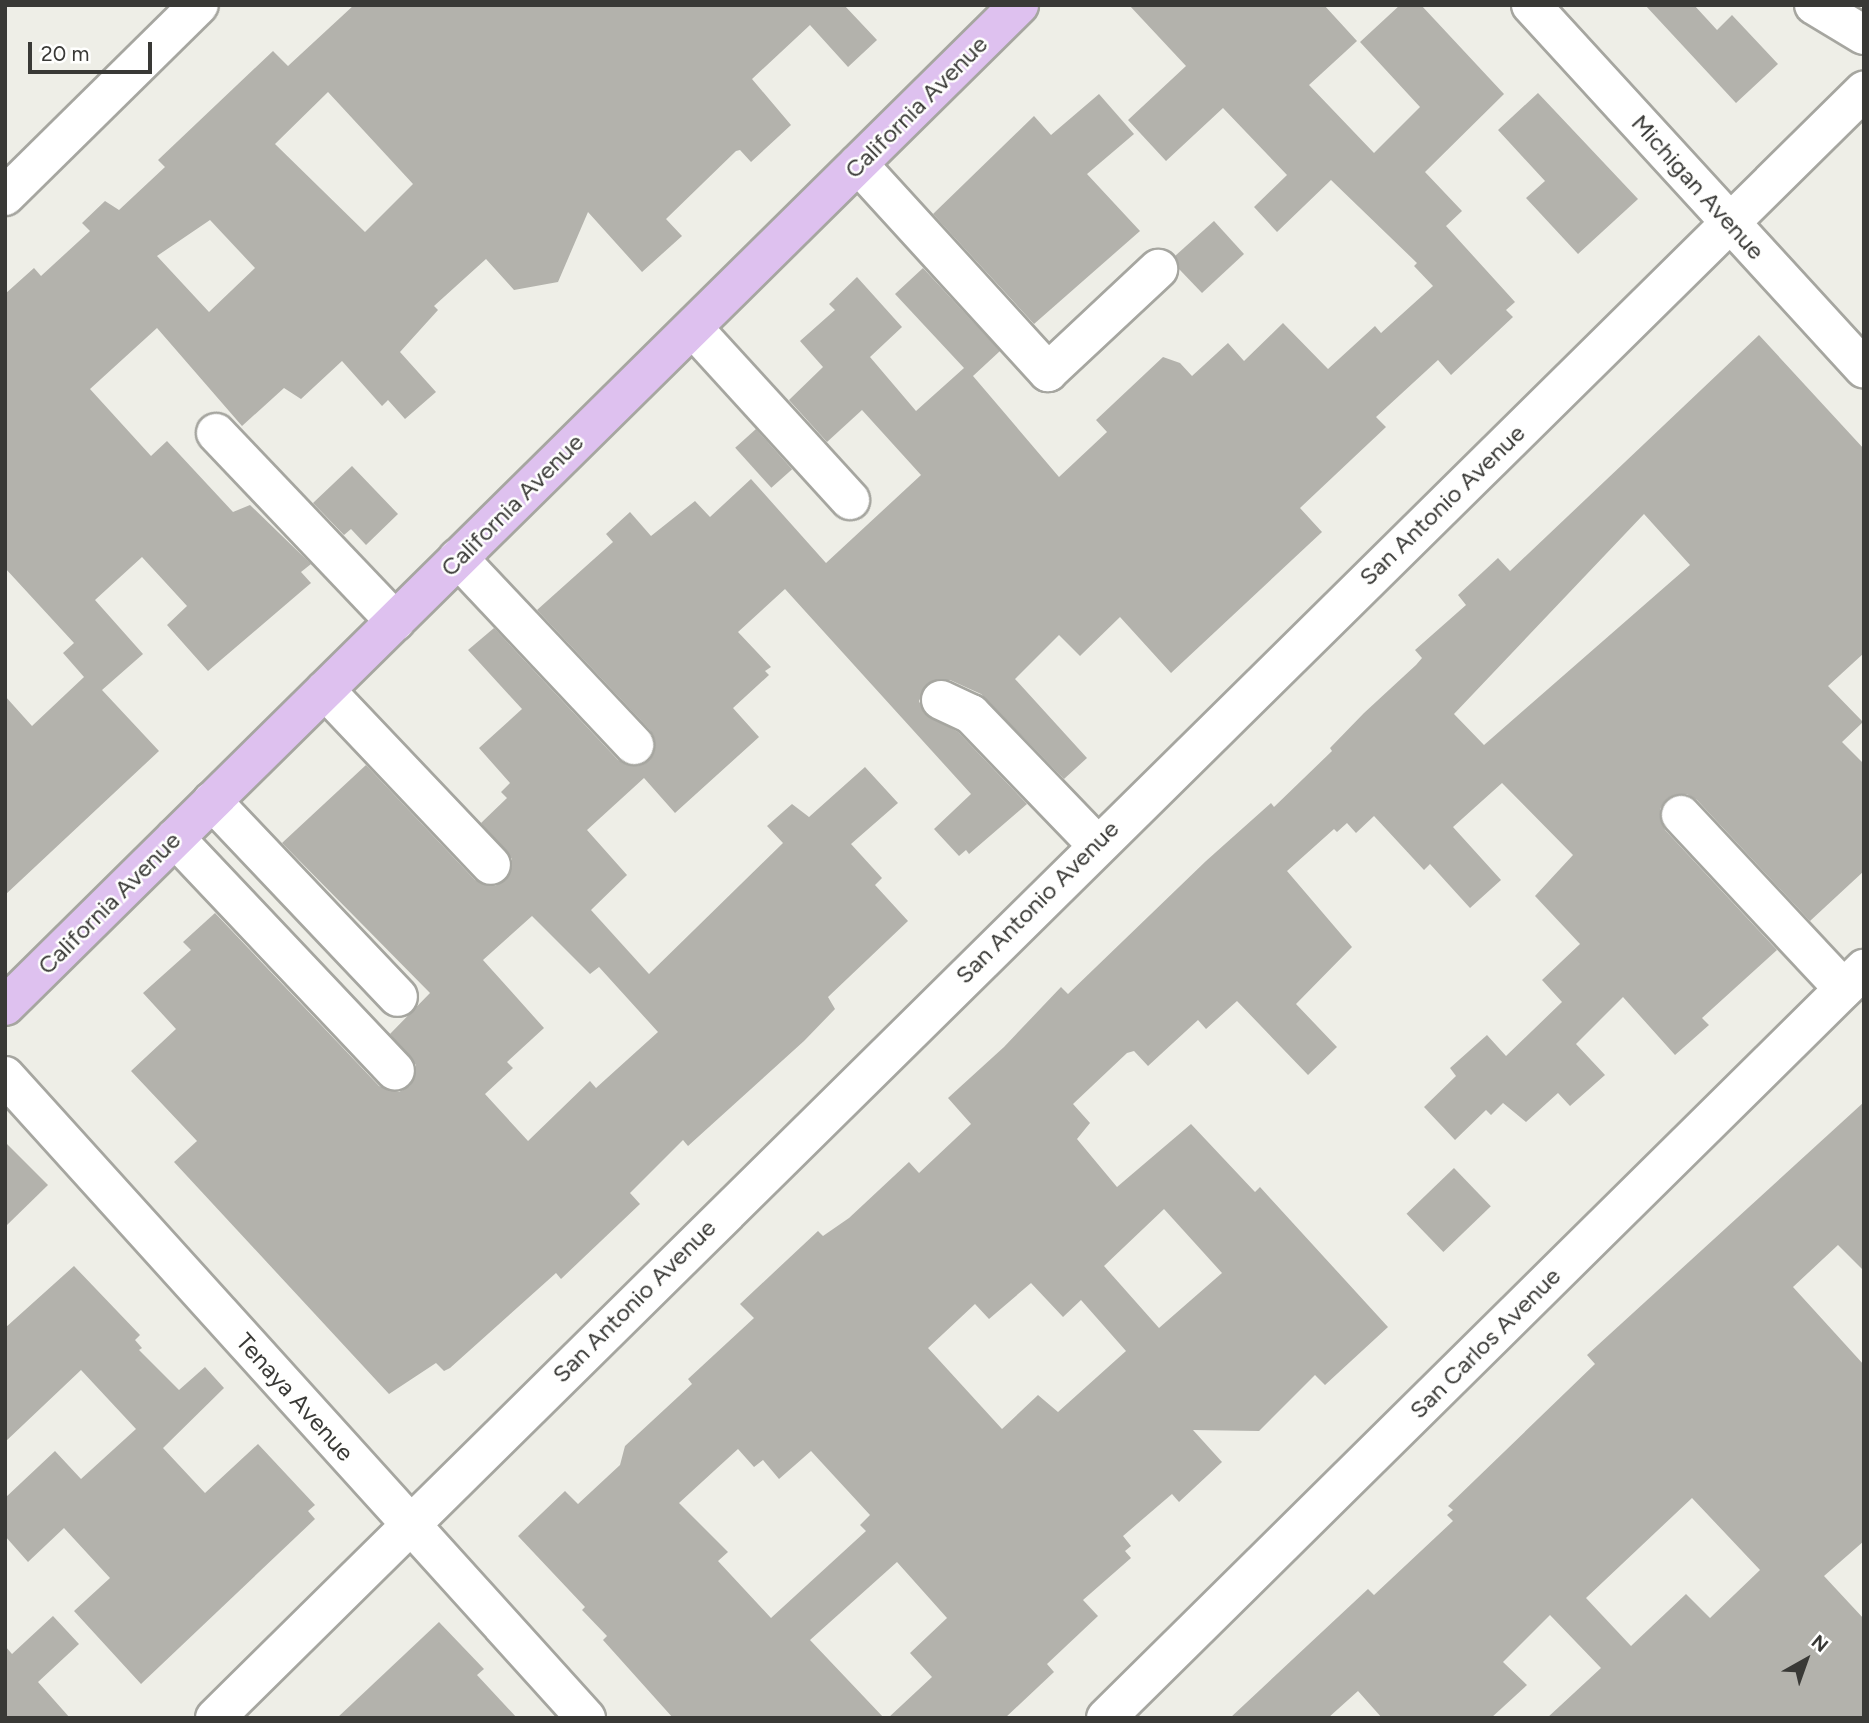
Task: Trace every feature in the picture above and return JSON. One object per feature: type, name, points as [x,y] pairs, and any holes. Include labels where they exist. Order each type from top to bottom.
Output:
[{"type":"main road","name":"California Avenue","points":[[5,1006],[1019,5]]},
{"type":"street","points":[[5,196],[199,5]]},
{"type":"street","name":"Michigan Avenue","points":[[1531,5],[1864,368]]},
{"type":"street","points":[[1814,5],[1864,35]]},
{"type":"street","name":"San Antonio Avenue","points":[[215,1718],[408,1523],[1096,844],[1864,91]]},
{"type":"street","points":[[858,164],[1048,372],[1158,269]]},
{"type":"street","points":[[692,328],[850,500]]},
{"type":"street","points":[[216,433],[395,621]]},
{"type":"street","points":[[458,558],[635,746]]},
{"type":"street","points":[[325,690],[491,865]]},
{"type":"street","points":[[941,700],[971,714],[1096,844]]},
{"type":"street","points":[[212,801],[398,997]]},
{"type":"street","points":[[1681,815],[1854,979]]},
{"type":"street","points":[[175,838],[395,1072]]},
{"type":"street","name":"San Carlos Avenue","points":[[1106,1718],[1854,979]]},
{"type":"street","name":"Tenaya Avenue","points":[[5,1076],[586,1718]]},
{"type":"building","points":[[354,5],[844,5],[877,40],[848,67],[810,25],[752,79],[791,125],[751,162],[740,150],[736,151],[666,219],[682,236],[642,272],[588,212],[558,282],[514,290],[486,259],[434,306],[438,310],[400,352],[436,392],[405,419],[388,400],[382,406],[342,361],[301,399],[284,388],[242,426],[157,328],[90,389],[151,456],[167,441],[233,512],[250,505],[311,564],[301,572],[311,583],[208,671],[167,625],[187,606],[142,557],[95,600],[143,654],[102,690],[159,751],[5,895],[5,696],[32,726],[84,677],[63,653],[74,643],[5,568],[5,294],[34,268],[41,276],[90,231],[82,223],[105,201],[119,210],[165,167],[158,160],[273,51],[288,66]],"holes":[[[328,92],[413,184],[365,232],[275,144]],[[210,220],[255,268],[209,312],[157,256]]]},
{"type":"building","points":[[1129,5],[1324,5],[1357,41],[1309,85],[1374,153],[1420,107],[1360,42],[1400,5],[1421,5],[1504,94],[1425,172],[1462,211],[1446,226],[1515,302],[1506,310],[1513,317],[1451,375],[1438,360],[1376,417],[1386,427],[1300,508],[1322,532],[1171,673],[1120,617],[1080,656],[1059,635],[1015,679],[1087,758],[1064,779],[981,694],[950,680],[928,683],[919,701],[924,713],[958,732],[1027,804],[969,854],[966,850],[959,856],[934,829],[971,794],[785,589],[738,632],[771,667],[765,671],[769,675],[733,708],[759,737],[675,813],[644,778],[587,830],[627,875],[591,910],[649,974],[783,843],[767,826],[792,804],[809,817],[865,767],[898,803],[851,844],[882,878],[875,885],[908,921],[828,997],[835,1009],[804,1041],[688,1146],[683,1140],[630,1193],[640,1204],[561,1279],[556,1273],[450,1368],[444,1371],[436,1363],[389,1394],[174,1162],[197,1141],[131,1071],[176,1029],[143,993],[191,950],[183,942],[215,913],[379,1086],[399,1092],[410,1086],[416,1065],[390,1034],[430,993],[282,843],[366,765],[475,880],[495,886],[506,880],[512,859],[481,823],[507,798],[501,792],[510,783],[479,748],[522,709],[468,650],[494,628],[618,760],[638,766],[649,760],[655,741],[650,730],[537,610],[613,542],[606,534],[630,512],[651,536],[695,501],[710,517],[751,479],[826,563],[921,475],[862,410],[827,442],[789,400],[823,367],[800,341],[835,310],[829,304],[857,277],[902,327],[870,357],[916,411],[964,368],[895,294],[923,268],[1000,351],[973,376],[1059,477],[1107,432],[1096,420],[1163,357],[1180,363],[1192,376],[1228,343],[1244,361],[1283,323],[1328,369],[1375,326],[1381,333],[1433,286],[1414,266],[1417,263],[1331,180],[1277,232],[1254,207],[1287,175],[1223,108],[1166,161],[1128,120],[1186,66]],"holes":[[[532,916],[590,974],[599,967],[658,1032],[596,1088],[590,1081],[528,1141],[485,1094],[513,1068],[507,1062],[544,1028],[483,960]]]},
{"type":"building","points":[[1645,5],[1694,5],[1717,30],[1732,15],[1778,64],[1736,103]]},
{"type":"building","points":[[1538,93],[1638,199],[1578,254],[1526,198],[1545,181],[1498,130]]},
{"type":"building","points":[[1099,94],[1134,134],[1087,174],[1140,231],[1034,324],[933,214],[1034,116],[1051,135]]},
{"type":"building","points":[[1214,221],[1244,254],[1202,293],[1179,269],[1175,256]]},
{"type":"building","points":[[1759,335],[1864,449],[1864,653],[1828,686],[1863,722],[1842,742],[1864,764],[1864,871],[1810,921],[1697,800],[1687,794],[1667,799],[1660,809],[1665,830],[1777,950],[1702,1018],[1709,1025],[1675,1055],[1623,997],[1576,1044],[1605,1075],[1570,1106],[1558,1093],[1526,1122],[1503,1103],[1491,1115],[1486,1110],[1455,1140],[1424,1107],[1456,1076],[1450,1068],[1487,1035],[1506,1056],[1562,1002],[1542,980],[1580,944],[1535,896],[1573,855],[1502,783],[1453,827],[1501,880],[1470,908],[1430,864],[1424,870],[1374,816],[1356,833],[1347,823],[1337,832],[1334,829],[1287,871],[1352,947],[1296,1004],[1337,1047],[1308,1075],[1237,1001],[1206,1029],[1198,1020],[1148,1066],[1134,1051],[1127,1053],[1073,1104],[1090,1123],[1077,1139],[1117,1187],[1191,1124],[1255,1192],[1260,1187],[1388,1327],[1325,1385],[1315,1375],[1259,1431],[1193,1430],[1222,1462],[1179,1502],[1172,1494],[1123,1536],[1131,1546],[1125,1551],[1131,1558],[1083,1600],[1098,1616],[1047,1664],[1054,1672],[1005,1718],[888,1718],[932,1677],[910,1653],[947,1618],[897,1562],[810,1640],[884,1718],[673,1718],[603,1640],[607,1636],[582,1610],[585,1607],[518,1536],[565,1491],[578,1504],[620,1465],[625,1446],[692,1384],[688,1379],[754,1318],[740,1304],[818,1231],[823,1236],[849,1218],[909,1162],[919,1173],[971,1124],[948,1098],[1004,1047],[1061,987],[1068,994],[1206,861],[1271,803],[1274,807],[1332,751],[1330,748],[1422,658],[1415,650],[1466,605],[1458,595],[1498,558],[1510,571]],"holes":[[[1644,514],[1690,565],[1484,745],[1454,714]],[[1164,1209],[1222,1273],[1159,1328],[1104,1266]],[[1031,1283],[1063,1317],[1081,1300],[1126,1351],[1058,1412],[1038,1395],[1002,1429],[928,1348],[975,1304],[989,1319]],[[738,1449],[754,1467],[763,1460],[779,1479],[811,1451],[870,1515],[860,1525],[866,1531],[771,1618],[718,1561],[728,1552],[679,1503]]]},
{"type":"building","points":[[756,429],[792,469],[771,488],[735,448]]},
{"type":"building","points":[[352,466],[398,514],[366,545],[351,529],[344,535],[313,503]]},
{"type":"building","points":[[1864,1102],[1864,1271],[1838,1245],[1793,1287],[1864,1365],[1864,1541],[1824,1576],[1864,1619],[1864,1718],[1547,1718],[1601,1668],[1550,1615],[1503,1662],[1527,1685],[1491,1718],[1382,1718],[1358,1691],[1328,1718],[1230,1718],[1368,1589],[1374,1595],[1453,1521],[1447,1515],[1453,1510],[1448,1506],[1595,1364],[1587,1355]],"holes":[[[1692,1498],[1760,1570],[1710,1618],[1686,1594],[1631,1646],[1586,1598]]]},
{"type":"building","points":[[5,1142],[48,1185],[5,1227]]},
{"type":"building","points":[[1454,1168],[1491,1206],[1443,1252],[1407,1214]]},
{"type":"building","points":[[74,1266],[140,1335],[135,1340],[142,1348],[139,1350],[179,1390],[205,1367],[224,1388],[163,1448],[205,1493],[258,1444],[315,1505],[308,1511],[315,1519],[141,1684],[74,1611],[110,1578],[64,1528],[28,1562],[5,1536],[5,1498],[55,1451],[81,1479],[136,1429],[81,1370],[5,1442],[5,1328]]},
{"type":"building","points":[[53,1616],[79,1644],[38,1682],[70,1718],[5,1718],[5,1646],[12,1654]]},
{"type":"building","points":[[439,1622],[484,1669],[477,1675],[517,1718],[337,1718]]}]
